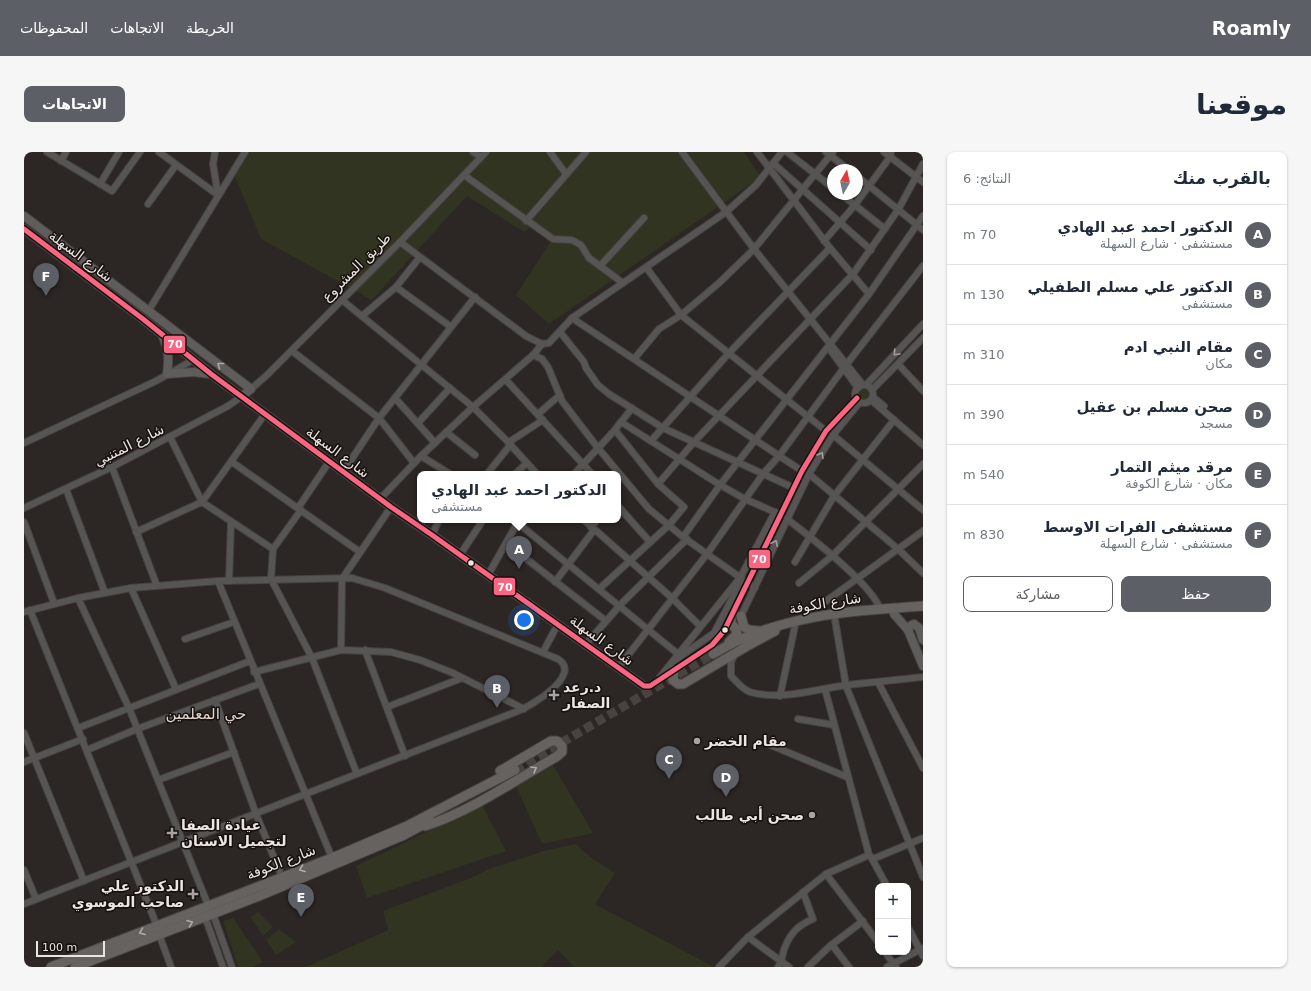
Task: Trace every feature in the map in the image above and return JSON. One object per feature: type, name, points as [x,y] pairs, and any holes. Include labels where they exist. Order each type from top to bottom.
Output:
[{"type":"highway","name":"شارع الكوفة","points":[[715,655],[759,631],[808,617],[923,606]]},
{"type":"highway","name":"شارع الكوفة","points":[[715,655],[750,641],[795,626],[835,620],[923,611]]},
{"type":"highway","points":[[741,616],[744,627],[749,630],[759,631]]},
{"type":"highway","points":[[715,655],[736,636],[736,629],[731,624],[732,619]]},
{"type":"highway","points":[[672,667],[673,680],[678,684],[683,684],[737,652],[775,632]]},
{"type":"highway","points":[[551,741],[557,741],[562,746],[560,754],[486,797],[439,822],[410,828],[425,812],[551,741]]},
{"type":"highway","name":"شارع الكوفة","points":[[51,967],[208,912],[238,898],[410,828],[516,772]]},
{"type":"highway","name":"شارع الكوفة","points":[[258,891],[282,877],[410,828]]},
{"type":"highway","name":"شارع الكوفة","points":[[75,967],[158,930]]},
{"type":"main road","name":"شارع السهلة","points":[[24,216],[251,389]]},
{"type":"main road","name":"شارع السهلة","points":[[24,229],[193,360],[329,462],[644,686]]},
{"type":"main road","points":[[162,336],[168,347],[169,360],[167,374],[193,372],[212,374]]},
{"type":"main road","name":"طريق المشروع","points":[[242,397],[251,389]]},
{"type":"main road","points":[[894,614],[908,630],[923,666]]},
{"type":"main road","points":[[919,628],[923,619]]},
{"type":"main road","points":[[908,630],[910,626],[914,624],[919,628],[923,640]]},
{"type":"street","points":[[47,152],[110,190],[114,190],[140,152]]},
{"type":"street","points":[[61,161],[66,152]]},
{"type":"street","points":[[100,184],[119,152]]},
{"type":"street","points":[[159,152],[218,195]]},
{"type":"street","points":[[215,152],[213,164],[218,195]]},
{"type":"street","points":[[148,310],[245,152]]},
{"type":"street","points":[[473,152],[484,154]]},
{"type":"street","points":[[550,152],[566,174]]},
{"type":"street","points":[[526,221],[586,152]]},
{"type":"street","points":[[682,152],[754,249],[830,345],[831,351],[894,420],[923,444]]},
{"type":"street","points":[[757,152],[871,250]]},
{"type":"street","points":[[400,242],[526,336],[542,344],[549,343],[572,318],[726,212],[756,184],[782,152]]},
{"type":"street","points":[[787,152],[827,183]]},
{"type":"street","points":[[884,152],[891,154],[923,182]]},
{"type":"street","points":[[634,359],[659,329],[681,315],[719,283],[754,249],[815,174],[830,153],[842,164]]},
{"type":"street","name":"طريق المشروع","points":[[251,389],[400,242],[484,154]]},
{"type":"street","points":[[824,241],[869,186],[891,154]]},
{"type":"street","points":[[658,484],[694,442],[756,375],[853,274],[898,210],[923,164]]},
{"type":"street","points":[[148,204],[176,165]]},
{"type":"street","points":[[771,165],[793,201],[868,294]]},
{"type":"street","points":[[464,175],[553,239],[572,240],[581,245],[589,258],[624,283]]},
{"type":"street","points":[[863,181],[923,230]]},
{"type":"street","points":[[849,200],[885,229]]},
{"type":"street","points":[[585,645],[685,538],[720,485],[830,345],[923,216]]},
{"type":"street","points":[[600,266],[644,218]]},
{"type":"street","points":[[651,441],[729,353],[830,248]]},
{"type":"street","points":[[362,316],[396,287],[420,257]]},
{"type":"street","points":[[618,668],[707,554],[763,474],[780,456],[808,416],[923,266]]},
{"type":"street","points":[[646,267],[681,315],[826,431]]},
{"type":"street","points":[[396,287],[451,327]]},
{"type":"street","points":[[343,472],[379,418],[475,297]]},
{"type":"street","points":[[342,300],[473,407],[510,443],[534,471]]},
{"type":"street","points":[[572,318],[802,471]]},
{"type":"street","points":[[858,400],[856,393],[923,324]]},
{"type":"street","points":[[560,332],[584,362],[586,368],[598,385],[632,408],[663,428],[794,488]]},
{"type":"street","points":[[858,400],[867,403],[898,364],[923,338]]},
{"type":"street","points":[[380,499],[420,456],[473,407],[506,380],[533,355],[542,344]]},
{"type":"street","points":[[292,350],[379,418],[414,463]]},
{"type":"street","points":[[533,355],[542,360],[548,366],[560,395],[598,448],[617,471]]},
{"type":"street","points":[[24,443],[140,389],[193,360]]},
{"type":"street","points":[[898,364],[923,391]]},
{"type":"street","points":[[506,380],[589,471]]},
{"type":"street","points":[[418,423],[450,388]]},
{"type":"street","points":[[538,414],[560,395]]},
{"type":"street","points":[[872,396],[923,439]]},
{"type":"street","name":"شارع المتنبي","points":[[24,508],[112,467],[242,397]]},
{"type":"street","points":[[395,398],[435,443]]},
{"type":"street","points":[[644,686],[650,686],[658,680],[688,653],[714,633],[741,579],[826,431],[858,400]]},
{"type":"street","points":[[741,616],[809,474],[833,435],[858,400]]},
{"type":"street","points":[[577,471],[615,430],[632,408]]},
{"type":"street","points":[[136,532],[202,502],[265,414]]},
{"type":"street","points":[[489,471],[510,443],[543,420]]},
{"type":"street","points":[[795,562],[834,496],[894,420]]},
{"type":"street","points":[[621,422],[720,485],[745,499],[778,513]]},
{"type":"street","points":[[599,589],[669,525],[684,507],[658,484],[615,430]]},
{"type":"street","points":[[446,432],[475,455]]},
{"type":"street","points":[[833,435],[923,510]]},
{"type":"street","points":[[170,437],[202,502],[231,523],[273,549]]},
{"type":"street","points":[[420,456],[445,471]]},
{"type":"street","points":[[232,462],[360,552]]},
{"type":"street","points":[[329,462],[273,549],[271,579],[312,658],[357,774]]},
{"type":"street","points":[[518,471],[527,463]]},
{"type":"street","points":[[799,583],[832,556],[897,488],[923,464]]},
{"type":"street","points":[[112,467],[157,586]]},
{"type":"street","points":[[809,474],[898,549],[923,573]]},
{"type":"street","points":[[621,476],[649,509],[685,538],[755,588]]},
{"type":"street","points":[[66,489],[105,593]]},
{"type":"street","points":[[341,650],[342,579],[391,507]]},
{"type":"street","points":[[621,509],[650,542]]},
{"type":"street","points":[[672,667],[712,645],[724,631],[732,619],[778,513]]},
{"type":"street","points":[[787,519],[811,537],[858,580],[876,600],[880,609]]},
{"type":"street","points":[[24,522],[54,603]]},
{"type":"street","points":[[229,581],[231,523]]},
{"type":"street","points":[[432,535],[438,523]]},
{"type":"street","points":[[460,555],[481,523]]},
{"type":"street","points":[[488,575],[516,523]]},
{"type":"street","points":[[519,523],[678,654]]},
{"type":"street","points":[[587,523],[672,598],[700,626]]},
{"type":"street","points":[[555,582],[596,523]]},
{"type":"street","points":[[826,601],[858,580],[923,531]]},
{"type":"street","points":[[506,543],[606,621]]},
{"type":"street","points":[[24,904],[36,899],[84,881],[133,862],[256,814],[357,774],[405,756],[524,708],[544,697],[552,690],[564,673],[562,662],[543,652],[386,588],[352,578],[218,581],[132,588],[54,603],[27,611],[83,739],[133,862],[171,967]]},
{"type":"street","points":[[672,667],[678,654],[741,579]]},
{"type":"street","points":[[218,581],[254,672],[332,858]]},
{"type":"street","points":[[132,588],[176,689]]},
{"type":"street","points":[[78,598],[129,708],[184,842],[208,912],[223,967]]},
{"type":"street","points":[[835,620],[846,686],[923,877]]},
{"type":"street","points":[[185,639],[234,622]]},
{"type":"street","points":[[543,652],[558,624]]},
{"type":"street","points":[[780,696],[795,626]]},
{"type":"street","points":[[254,672],[341,650],[391,652],[420,660],[462,678],[524,708]]},
{"type":"street","points":[[366,650],[405,756]]},
{"type":"street","points":[[737,652],[731,662],[730,669],[731,676],[740,686],[748,691],[780,696],[846,686],[923,677]]},
{"type":"street","points":[[78,728],[250,660]]},
{"type":"street","points":[[387,707],[462,678]]},
{"type":"street","points":[[878,682],[923,768]]},
{"type":"street","points":[[87,750],[137,729],[259,684]]},
{"type":"street","points":[[825,689],[847,777],[871,857],[885,883]]},
{"type":"street","points":[[215,700],[256,814],[282,877]]},
{"type":"street","points":[[798,719],[834,725]]},
{"type":"street","points":[[24,733],[84,881]]},
{"type":"street","points":[[24,762],[83,739]]},
{"type":"street","points":[[768,744],[847,777]]},
{"type":"street","points":[[158,780],[234,752]]},
{"type":"street","points":[[719,967],[748,937],[826,874],[923,838]]},
{"type":"street","points":[[24,870],[36,899]]},
{"type":"street","points":[[826,874],[875,938]]},
{"type":"street","points":[[780,964],[785,946],[798,926],[813,919],[803,892]]},
{"type":"street","points":[[208,912],[232,967]]},
{"type":"street","points":[[808,967],[832,945],[863,921]]},
{"type":"street","points":[[911,931],[921,948],[923,956]]},
{"type":"street","points":[[748,937],[780,964],[789,967]]},
{"type":"street","points":[[832,945],[847,966]]},
{"type":"street","points":[[886,955],[892,966],[921,948]]},
{"type":"green space","points":[[247,152],[744,152],[761,177],[549,324],[516,295],[551,241],[532,224],[524,232],[467,196],[372,300],[261,239],[233,172]]},
{"type":"green space","points":[[864,386],[870,389],[873,395],[870,401],[864,404],[858,401],[855,395],[858,389]]},
{"type":"green space","points":[[553,765],[593,833],[542,844],[516,786]]},
{"type":"green space","points":[[482,805],[506,851],[367,898],[356,866]]},
{"type":"green space","points":[[575,844],[593,859],[615,873],[595,904],[714,967],[574,967],[558,950],[542,967],[306,967],[388,930],[383,911],[471,878],[489,869],[544,851]]},
{"type":"green space","points":[[258,912],[273,927],[263,936],[250,917]]},
{"type":"green space","points":[[233,918],[263,962],[253,967],[238,967],[223,921]]},
{"type":"green space","points":[[279,929],[296,942],[276,955],[266,940]]},
{"type":"tunnel","points":[[515,770],[713,654]]},
{"type":"transit line","name":"70","points":[[24,229],[143,319],[211,374],[391,507],[644,686],[650,686],[712,645],[724,631],[802,471],[826,431],[857,398]]},
{"type":"place","name":"مستشفى الفرات الاوسط","points":[[46,296]]},
{"type":"place","name":"الدكتور احمد عبد الهادي","points":[[519,569]]},
{"type":"place","name":"د.رعد الصفار","points":[[554,695]]},
{"type":"place","name":"الدكتور علي مسلم الطفيلي","points":[[497,708]]},
{"type":"place","name":"مقام الخضر","points":[[697,741]]},
{"type":"place","name":"مقام النبي ادم","points":[[669,779]]},
{"type":"place","name":"صحن مسلم بن عقيل","points":[[726,797]]},
{"type":"place","name":"صحن أبي طالب","points":[[812,815]]},
{"type":"place","name":"عيادة الصفا لتجميل الاسنان","points":[[172,833]]},
{"type":"place","name":"الدكتور علي صاحب الموسوي","points":[[193,894]]},
{"type":"place","name":"مرقد ميثم التمار","points":[[301,917]]},
{"type":"district","name":"حي المعلمين","points":[[206,714]]}]
